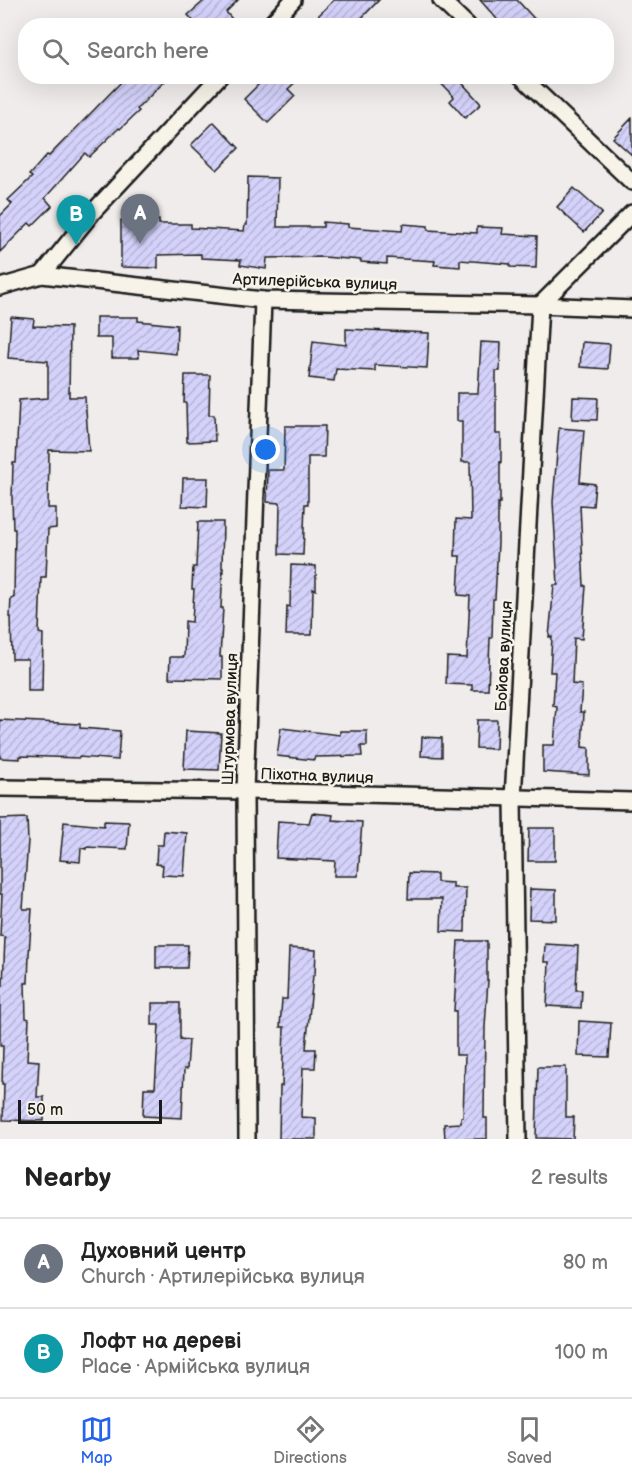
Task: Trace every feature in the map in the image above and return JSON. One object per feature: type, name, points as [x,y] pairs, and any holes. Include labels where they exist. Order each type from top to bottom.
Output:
[{"type":"street","points":[[276,18],[293,0]]},
{"type":"street","points":[[441,0],[460,18]]},
{"type":"street","points":[[42,275],[92,213],[213,84]]},
{"type":"street","points":[[529,84],[632,182]]},
{"type":"street","points":[[540,305],[632,213]]},
{"type":"street","name":"Артилерійська вулиця","points":[[0,286],[42,275],[262,300],[632,309]]},
{"type":"street","name":"Штурмова вулиця","points":[[247,1139],[244,790],[262,300]]},
{"type":"street","name":"Бойова вулиця","points":[[518,1139],[513,798],[540,305]]},
{"type":"street","name":"Піхотна вулиця","points":[[0,788],[244,790],[632,801]]},
{"type":"building","points":[[205,0],[238,0],[226,12],[231,18],[191,18],[188,15]]},
{"type":"building","points":[[334,0],[379,0],[362,18],[320,18],[318,16]]},
{"type":"building","points":[[480,0],[517,0],[534,18],[496,18]]},
{"type":"building","points":[[119,84],[162,84],[137,109],[139,111],[89,157],[85,153],[45,198],[52,206],[32,226],[29,223],[0,252],[0,216],[12,204],[8,200],[32,177],[29,175],[47,155],[49,156]]},
{"type":"building","points":[[259,84],[293,84],[288,89],[295,96],[268,123],[244,99]]},
{"type":"building","points":[[442,84],[463,84],[481,104],[465,118],[450,101],[454,97]]},
{"type":"building","points":[[632,118],[632,155],[613,138]]},
{"type":"building","points":[[214,122],[239,148],[217,170],[191,145]]},
{"type":"building","points":[[248,177],[278,178],[277,227],[323,227],[323,222],[348,224],[348,227],[402,231],[403,224],[428,226],[428,230],[477,233],[477,227],[503,228],[502,234],[537,236],[536,268],[460,260],[460,267],[434,265],[435,261],[387,258],[387,264],[323,257],[267,258],[266,269],[240,265],[241,260],[201,258],[201,254],[158,255],[158,268],[121,267],[121,220],[159,220],[159,224],[191,224],[191,228],[244,231],[247,225]]},
{"type":"building","points":[[574,188],[602,213],[584,232],[557,207]]},
{"type":"building","points":[[11,317],[34,319],[33,326],[70,327],[69,397],[85,397],[89,451],[49,450],[48,508],[56,508],[56,528],[48,529],[46,577],[41,577],[39,633],[43,634],[42,691],[28,691],[28,659],[12,659],[10,617],[11,598],[14,598],[15,529],[13,529],[12,499],[19,400],[48,398],[48,361],[8,358]]},
{"type":"building","points":[[96,317],[138,317],[138,321],[177,325],[176,354],[138,350],[139,358],[112,358],[112,338],[96,338]]},
{"type":"building","points":[[346,329],[429,333],[427,368],[375,365],[375,371],[336,369],[334,381],[309,378],[313,341],[346,345]]},
{"type":"building","points":[[481,342],[501,343],[500,371],[496,371],[496,434],[501,434],[500,503],[498,503],[498,543],[488,690],[472,690],[472,685],[446,684],[447,657],[467,658],[470,596],[458,595],[460,556],[455,556],[456,519],[471,520],[470,462],[462,462],[462,421],[457,421],[457,393],[478,393]]},
{"type":"building","points":[[582,342],[610,344],[608,369],[580,367]]},
{"type":"building","points":[[185,375],[210,375],[209,415],[214,415],[215,441],[187,442],[186,403],[184,403]]},
{"type":"building","points":[[573,397],[598,398],[597,420],[572,419]]},
{"type":"building","points":[[285,426],[325,426],[324,457],[308,457],[308,504],[305,504],[303,555],[279,554],[280,503],[267,502],[268,470],[284,470]]},
{"type":"building","points":[[559,428],[584,430],[580,482],[595,484],[593,506],[580,505],[584,586],[586,586],[582,639],[574,638],[572,684],[582,685],[580,712],[584,712],[582,747],[589,748],[589,775],[543,772],[543,745],[554,745],[557,707],[553,706],[555,672],[550,672],[552,637],[549,637],[554,585],[558,585],[553,502]]},
{"type":"building","points":[[183,478],[208,478],[207,507],[182,506]]},
{"type":"building","points":[[198,522],[223,522],[221,608],[223,608],[220,657],[222,657],[222,679],[169,678],[170,657],[184,657],[185,621],[192,622],[193,567],[196,567]]},
{"type":"building","points":[[291,565],[316,566],[312,635],[286,635],[287,606],[290,607]]},
{"type":"building","points":[[0,720],[80,724],[80,728],[120,731],[118,760],[20,756],[20,759],[0,758]]},
{"type":"building","points":[[477,720],[497,720],[496,749],[476,748]]},
{"type":"building","points":[[281,728],[340,735],[340,731],[367,731],[367,746],[361,746],[362,756],[315,757],[314,760],[277,756]]},
{"type":"building","points":[[186,731],[221,733],[219,770],[184,769]]},
{"type":"building","points":[[422,737],[442,738],[442,757],[421,756]]},
{"type":"building","points":[[312,813],[333,815],[332,820],[362,822],[358,876],[334,876],[335,861],[276,858],[278,821],[309,823]]},
{"type":"building","points":[[27,818],[28,841],[23,909],[32,909],[28,983],[25,983],[26,1018],[29,1019],[27,1060],[39,1061],[37,1097],[44,1097],[44,1121],[3,1120],[4,1084],[2,1084],[3,1046],[0,1046],[0,986],[3,986],[5,937],[0,936],[2,894],[0,894],[0,819]]},
{"type":"building","points":[[104,821],[129,822],[127,849],[86,847],[86,849],[81,848],[80,862],[60,860],[64,822],[104,826]]},
{"type":"building","points":[[529,828],[555,828],[555,861],[528,861]]},
{"type":"building","points":[[164,831],[187,833],[184,876],[162,875],[163,865],[156,864],[157,845],[163,845]]},
{"type":"building","points":[[409,873],[437,874],[437,882],[453,883],[453,888],[466,888],[465,932],[441,931],[442,899],[408,899]]},
{"type":"building","points":[[530,889],[556,890],[556,920],[529,919]]},
{"type":"building","points":[[458,941],[487,941],[484,1118],[487,1118],[487,1139],[445,1139],[444,1124],[461,1123],[461,1117],[463,1117],[465,1055],[456,1055],[456,1011],[454,1011]]},
{"type":"building","points":[[545,944],[578,946],[576,990],[582,990],[581,1008],[547,1006],[549,962],[544,962]]},
{"type":"building","points":[[156,945],[188,945],[187,968],[156,968]]},
{"type":"building","points":[[289,948],[316,950],[306,1049],[316,1049],[315,1068],[303,1068],[301,1117],[316,1118],[316,1139],[279,1139],[284,1027],[280,1027],[282,999],[287,999]]},
{"type":"building","points":[[152,1003],[180,1003],[180,1039],[189,1040],[187,1069],[184,1069],[182,1118],[143,1116],[144,1088],[155,1088],[159,1025],[152,1025]]},
{"type":"building","points":[[579,1021],[611,1023],[609,1057],[578,1056]]},
{"type":"building","points":[[538,1067],[566,1067],[566,1117],[574,1117],[573,1139],[536,1138]]},
{"type":"place","name":"Духовний центр","points":[[140,244]]},
{"type":"place","name":"Лофт на дереві","points":[[76,245]]}]
